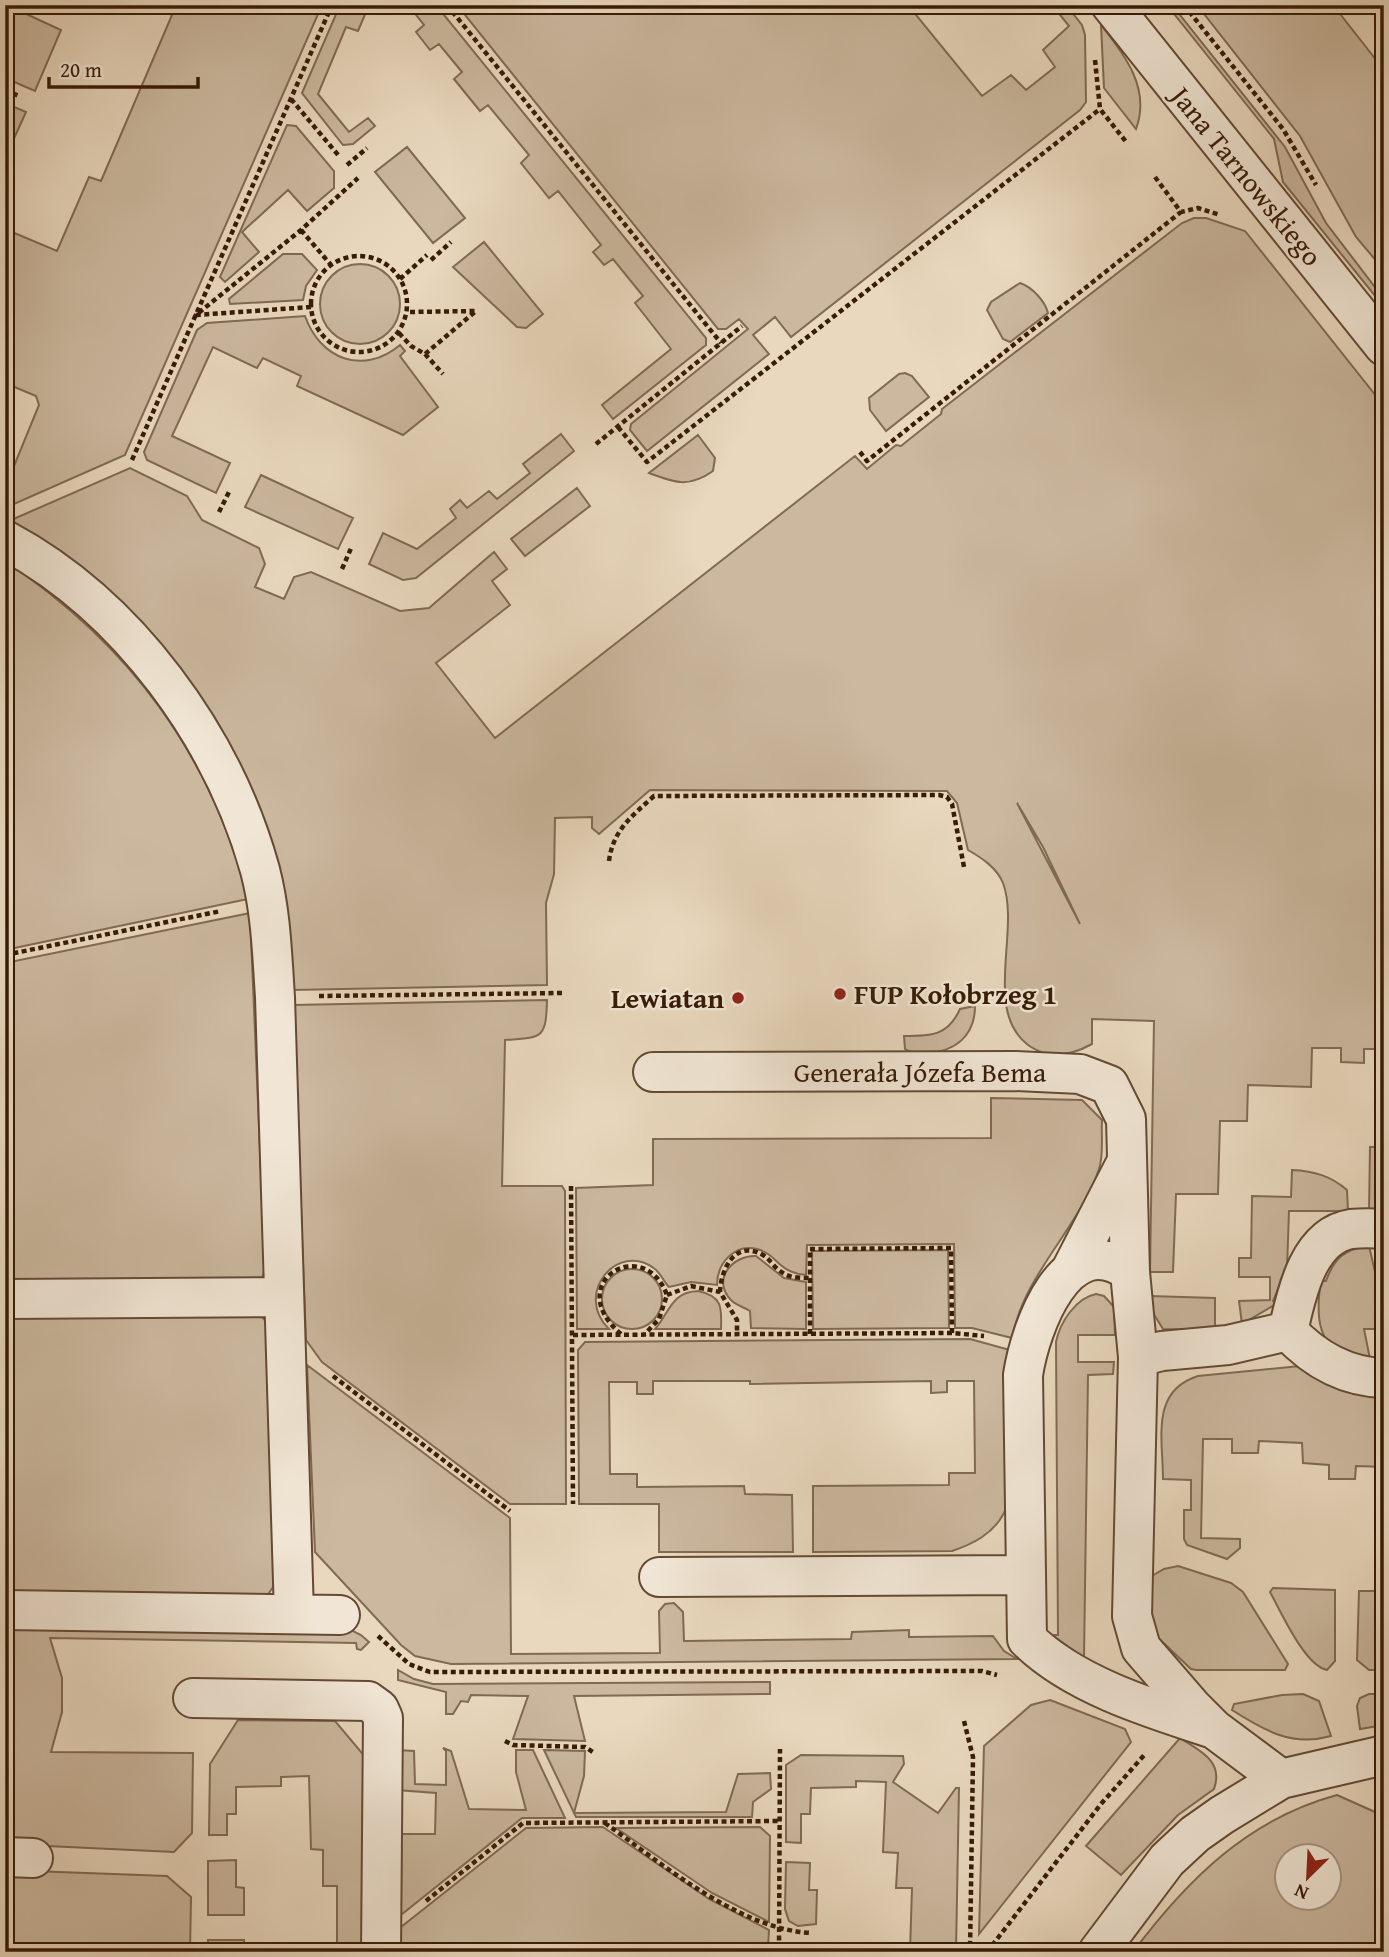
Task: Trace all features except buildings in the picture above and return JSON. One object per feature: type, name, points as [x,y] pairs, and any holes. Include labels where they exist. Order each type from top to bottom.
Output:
[{"type":"street","name":"Jana Tarnowskiego","points":[[1111,5],[1384,346]]},
{"type":"street","points":[[5,540],[50,569],[102,612],[167,684],[197,727],[223,775],[249,837],[267,901],[275,997],[294,1614]]},
{"type":"street","name":"Generała Józefa Bema","points":[[653,1072],[1080,1074],[1109,1085],[1126,1119],[1130,1272],[1138,1357],[1132,1616],[1141,1648],[1214,1729],[1281,1779]]},
{"type":"street","name":"Generała Józefa Bema","points":[[1129,1156],[1071,1270],[1042,1307],[1027,1347],[1023,1375],[1027,1639],[1048,1660],[1074,1675],[1214,1729]]},
{"type":"street","points":[[1288,1331],[1305,1275],[1321,1248],[1348,1229],[1384,1228]]},
{"type":"street","points":[[1071,1270],[1094,1262],[1117,1263],[1130,1272]]},
{"type":"street","points":[[5,1299],[284,1297]]},
{"type":"street","points":[[1138,1357],[1162,1351],[1228,1345],[1288,1331]]},
{"type":"street","points":[[1288,1331],[1304,1349],[1322,1361],[1345,1372],[1384,1378]]},
{"type":"street","points":[[659,1577],[1026,1575]]},
{"type":"street","points":[[5,1610],[340,1615]]},
{"type":"street","points":[[194,1698],[368,1701],[379,1709],[383,1718],[381,1938]]},
{"type":"street","points":[[1098,1952],[1146,1886],[1195,1834],[1281,1779],[1384,1755]]},
{"type":"path","points":[[34,5],[53,13]]},
{"type":"path","points":[[132,460],[332,5]]},
{"type":"path","points":[[447,5],[721,343]]},
{"type":"path","points":[[1184,5],[1283,129],[1320,191]]},
{"type":"path","points":[[1094,47],[1100,109],[1128,143]]},
{"type":"path","points":[[5,90],[19,96]]},
{"type":"path","points":[[290,99],[339,156]]},
{"type":"path","points":[[618,427],[647,462],[1100,109]]},
{"type":"path","points":[[347,165],[367,148]]},
{"type":"path","points":[[197,315],[301,230],[358,178]]},
{"type":"path","points":[[860,452],[867,461],[1181,212]]},
{"type":"path","points":[[301,230],[331,265]]},
{"type":"path","points":[[400,279],[451,242]]},
{"type":"path","points":[[369,257],[392,268],[400,279],[408,300],[407,312],[399,333],[379,349],[353,352],[329,341],[320,332],[311,307],[316,283],[331,265],[343,259],[369,257]]},
{"type":"path","points":[[197,315],[311,307]]},
{"type":"path","points":[[407,312],[476,311],[425,354]]},
{"type":"path","points":[[596,444],[742,326]]},
{"type":"path","points":[[399,333],[411,346],[425,354],[443,374]]},
{"type":"path","points":[[219,512],[230,490]]},
{"type":"path","points":[[342,569],[352,546]]},
{"type":"path","points":[[609,861],[611,846],[621,826],[654,796],[939,795],[947,797],[951,804],[964,867]]},
{"type":"path","points":[[5,956],[267,901]]},
{"type":"path","points":[[275,997],[563,993]]},
{"type":"path","points":[[571,1186],[573,1504]]},
{"type":"path","points":[[810,1334],[810,1249],[951,1248],[952,1333]]},
{"type":"path","points":[[737,1334],[737,1320],[720,1292],[726,1265],[731,1258],[748,1251],[765,1256],[785,1275],[810,1278]]},
{"type":"path","points":[[622,1335],[607,1322],[599,1303],[602,1283],[608,1275],[626,1266],[636,1265],[654,1273],[667,1295],[659,1319],[645,1334]]},
{"type":"path","points":[[667,1295],[691,1286],[720,1292]]},
{"type":"path","points":[[573,1335],[971,1333],[1027,1347]]},
{"type":"path","points":[[286,1340],[510,1511]]},
{"type":"path","points":[[340,1615],[373,1631],[401,1658],[430,1672],[982,1671],[1001,1676]]},
{"type":"path","points":[[964,1720],[973,1757],[970,1952]]},
{"type":"path","points":[[505,1741],[513,1745],[585,1747],[593,1752]]},
{"type":"path","points":[[987,1952],[1151,1745]]},
{"type":"path","points":[[779,1949],[780,1749]]},
{"type":"path","points":[[381,1938],[523,1823],[779,1821]]},
{"type":"path","points":[[604,1823],[710,1896],[779,1930],[812,1933]]},
{"type":"shaded area","points":[[149,5],[322,5],[125,455],[5,508],[5,488],[39,405],[36,396],[5,383],[5,229],[57,251],[89,177],[101,181],[172,15]]},
{"type":"shaded area","points":[[340,5],[369,5],[358,31],[346,27],[318,94],[349,132],[368,118],[375,126],[353,144],[343,145],[302,93]]},
{"type":"shaded area","points":[[408,5],[436,5],[706,338],[706,345],[613,419],[602,405],[671,349],[635,303],[643,296],[613,259],[604,265],[593,252],[601,245],[558,191],[549,198],[521,163],[529,155],[488,105],[480,111],[454,79],[462,72],[439,44],[430,50],[416,32],[424,25]]},
{"type":"shaded area","points":[[457,5],[908,5],[982,96],[1011,75],[1026,90],[1055,67],[1043,50],[1069,26],[1052,5],[1066,5],[1082,25],[1085,35],[1086,102],[1080,110],[791,337],[775,317],[753,335],[769,354],[647,451],[630,430],[631,424],[748,329],[739,319],[726,329],[718,329]]},
{"type":"shaded area","points":[[1167,5],[1172,5],[1285,147],[1326,223],[1384,299],[1384,307],[1283,182],[1274,139]]},
{"type":"shaded area","points":[[1197,5],[1333,5],[1384,70],[1384,270],[1356,237],[1300,136]]},
{"type":"shaded area","points":[[9,6],[61,30],[35,91],[5,78],[5,14]]},
{"type":"shaded area","points":[[1101,25],[1127,61],[1138,86],[1140,114],[1136,129],[1104,88]]},
{"type":"shaded area","points":[[5,103],[26,112],[12,143],[5,140]]},
{"type":"shaded area","points":[[287,125],[296,126],[334,171],[334,188],[307,211],[288,190],[242,232],[259,252],[225,282],[220,277]]},
{"type":"shaded area","points":[[407,147],[465,218],[433,243],[375,172]]},
{"type":"shaded area","points":[[1194,218],[1206,218],[1245,231],[1384,406],[1384,1049],[1364,1049],[1364,1063],[1341,1062],[1341,1048],[1312,1048],[1311,1087],[1248,1085],[1247,1121],[1220,1121],[1218,1194],[1176,1194],[1173,1272],[1150,1272],[1154,1021],[1092,1019],[1092,1044],[1077,1051],[1054,1055],[1031,1047],[1016,1032],[1008,1014],[1005,993],[1008,924],[1003,883],[993,868],[968,850],[957,803],[947,791],[650,790],[599,834],[592,828],[592,817],[555,818],[554,874],[546,903],[547,985],[292,990],[290,931],[283,887],[68,558],[9,521],[130,468],[187,496],[202,520],[259,548],[265,564],[255,587],[284,599],[294,577],[311,572],[400,611],[429,608],[494,552],[507,569],[492,581],[510,605],[436,663],[495,738],[855,456],[867,469],[896,445],[901,446],[941,414],[942,409],[1182,223]],"holes":[[[1017,803],[1043,847],[1080,924]]]},
{"type":"shaded area","points":[[484,242],[543,314],[526,328],[517,327],[453,267]]},
{"type":"shaded area","points":[[283,254],[302,254],[317,270],[306,286],[303,300],[230,304],[229,299]]},
{"type":"shaded area","points":[[352,264],[368,264],[389,275],[400,296],[400,312],[389,333],[368,344],[352,344],[338,338],[326,326],[320,312],[320,296],[326,282],[338,270]]},
{"type":"shaded area","points":[[1020,283],[1037,295],[1048,313],[1010,342],[1003,339],[987,310],[991,302]]},
{"type":"shaded area","points":[[305,316],[321,343],[344,358],[372,360],[400,345],[405,351],[400,356],[438,407],[403,435],[297,386],[301,376],[263,358],[257,368],[213,347],[172,436],[230,463],[216,493],[147,460],[144,452],[197,330],[207,323]]},
{"type":"shaded area","points":[[899,374],[912,376],[929,397],[886,431],[870,410],[869,398]]},
{"type":"shaded area","points":[[561,434],[574,451],[416,578],[403,580],[369,564],[383,533],[417,549],[456,518],[450,509],[460,500],[467,508],[489,491],[497,499],[530,473],[523,464]]},
{"type":"shaded area","points":[[698,435],[715,458],[713,471],[689,482],[649,473]]},
{"type":"shaded area","points":[[261,475],[353,518],[338,549],[245,507]]},
{"type":"shaded area","points":[[577,488],[590,506],[525,556],[511,539]]},
{"type":"shaded area","points":[[5,561],[50,593],[90,628],[127,666],[159,707],[188,750],[212,797],[232,846],[248,899],[5,950],[5,665],[9,659],[5,656]]},
{"type":"shaded area","points":[[250,913],[265,1271],[261,1280],[5,1285],[5,963]]},
{"type":"shaded area","points":[[547,1000],[545,1023],[539,1034],[505,1040],[502,1186],[562,1186],[565,1191],[566,1504],[510,1504],[322,1362],[306,1340],[293,1005]]},
{"type":"shaded area","points":[[975,1006],[967,1034],[954,1046],[926,1053],[905,1049],[904,1036],[938,1033],[950,1025],[960,1009]]},
{"type":"shaded area","points":[[991,1098],[1082,1100],[1102,1120],[1101,1163],[1090,1191],[1039,1272],[1018,1315],[1012,1338],[972,1328],[955,1328],[954,1244],[807,1245],[806,1275],[789,1271],[770,1255],[757,1249],[741,1249],[734,1252],[724,1263],[717,1285],[691,1282],[669,1287],[655,1269],[641,1262],[627,1261],[615,1266],[605,1275],[598,1287],[596,1301],[599,1315],[609,1329],[577,1329],[576,1188],[653,1185],[653,1139],[991,1138]]},
{"type":"shaded area","points":[[1370,1147],[1384,1147],[1384,1212],[1369,1212]]},
{"type":"shaded area","points":[[1292,1170],[1322,1175],[1341,1185],[1347,1190],[1348,1211],[1289,1211],[1287,1269],[1273,1301],[1276,1304],[1242,1324],[1239,1301],[1270,1300],[1270,1277],[1239,1277],[1239,1258],[1251,1258],[1252,1196],[1291,1197]]},
{"type":"shaded area","points":[[1369,1246],[1376,1276],[1384,1276],[1384,1329],[1364,1329],[1371,1364],[1344,1354],[1331,1345],[1322,1332],[1319,1305],[1321,1280],[1326,1281],[1337,1261],[1347,1252]]},
{"type":"shaded area","points":[[948,1250],[949,1328],[813,1329],[812,1251]]},
{"type":"shaded area","points":[[756,1256],[784,1278],[806,1282],[806,1329],[751,1328],[750,1311],[733,1302],[725,1292],[723,1284],[727,1270],[740,1260]]},
{"type":"shaded area","points":[[632,1269],[653,1278],[662,1299],[653,1320],[632,1329],[611,1320],[602,1299],[611,1278]]},
{"type":"shaded area","points":[[698,1291],[716,1299],[721,1314],[721,1329],[655,1329],[676,1299],[689,1292]]},
{"type":"shaded area","points":[[1096,1294],[1104,1296],[1114,1307],[1115,1335],[1078,1335],[1078,1362],[1114,1362],[1113,1374],[1088,1375],[1084,1658],[1052,1635],[1058,1635],[1056,1342],[1070,1312],[1082,1300]]},
{"type":"shaded area","points":[[1149,1296],[1215,1298],[1215,1330],[1163,1329],[1150,1308]]},
{"type":"shaded area","points":[[5,1312],[256,1312],[266,1321],[275,1584],[267,1596],[5,1598]]},
{"type":"shaded area","points":[[970,1339],[1010,1350],[1011,1435],[1010,1482],[1004,1513],[994,1527],[967,1545],[952,1551],[813,1552],[813,1486],[949,1485],[949,1473],[975,1473],[974,1381],[947,1381],[947,1392],[931,1393],[931,1381],[750,1384],[750,1381],[653,1381],[653,1394],[637,1394],[637,1382],[609,1382],[610,1474],[637,1474],[637,1487],[744,1486],[745,1494],[792,1495],[793,1552],[659,1552],[659,1504],[579,1504],[578,1350],[585,1342]]},
{"type":"shaded area","points":[[307,1365],[510,1518],[511,1654],[660,1653],[659,1611],[665,1604],[674,1603],[683,1612],[684,1641],[851,1639],[852,1632],[909,1630],[909,1637],[993,1636],[1004,1651],[1017,1659],[451,1664],[415,1656],[401,1645],[315,1552]]},
{"type":"shaded area","points":[[1300,1366],[1384,1393],[1384,1467],[1356,1466],[1355,1479],[1329,1479],[1329,1465],[1303,1463],[1302,1443],[1259,1441],[1258,1453],[1232,1453],[1232,1439],[1203,1439],[1201,1538],[1240,1539],[1240,1548],[1227,1559],[1187,1545],[1184,1539],[1184,1510],[1191,1510],[1191,1480],[1163,1479],[1162,1418],[1172,1393],[1183,1383],[1198,1376]]},
{"type":"shaded area","points":[[1178,1566],[1231,1583],[1243,1592],[1288,1664],[1285,1670],[1191,1669],[1153,1633],[1145,1580],[1164,1569]]},
{"type":"shaded area","points":[[1273,1588],[1335,1590],[1335,1661],[1327,1670],[1310,1659],[1294,1637],[1270,1592]]},
{"type":"shaded area","points":[[1359,1591],[1384,1591],[1384,1670],[1369,1670],[1357,1660]]},
{"type":"shaded area","points":[[5,1622],[343,1626],[369,1642],[361,1650],[357,1649],[356,1643],[50,1638],[62,1678],[62,1712],[51,1752],[193,1753],[192,1833],[174,1852],[5,1844]]},
{"type":"shaded area","points":[[398,1670],[414,1679],[433,1684],[770,1682],[770,1694],[574,1696],[585,1741],[513,1739],[528,1696],[471,1695],[468,1702],[461,1701],[453,1714],[446,1714],[446,1692],[398,1680]]},
{"type":"shaded area","points":[[1303,1694],[1319,1701],[1331,1736],[1304,1740],[1279,1735],[1232,1710],[1234,1704]]},
{"type":"shaded area","points":[[1369,1694],[1384,1694],[1384,1725],[1360,1729],[1357,1706],[1360,1698]]},
{"type":"shaded area","points":[[1050,1700],[1125,1729],[1131,1742],[979,1934],[984,1746],[1031,1705]]},
{"type":"shaded area","points":[[238,1720],[335,1721],[367,1759],[365,1952],[337,1952],[337,1886],[323,1886],[323,1850],[311,1849],[309,1776],[281,1777],[281,1786],[236,1787],[236,1814],[227,1814],[227,1835],[209,1835],[210,1764]]},
{"type":"shaded area","points":[[1180,1738],[1202,1752],[1213,1764],[1216,1771],[1214,1789],[1178,1815],[1121,1875],[1086,1846]]},
{"type":"shaded area","points":[[443,1748],[451,1751],[469,1809],[526,1810],[516,1772],[516,1750],[533,1750],[565,1818],[522,1818],[396,1919],[397,1834],[435,1834],[436,1793],[397,1790],[398,1750],[414,1751],[415,1784],[446,1785],[446,1751]]},
{"type":"shaded area","points":[[544,1750],[585,1751],[584,1776],[574,1813]]},
{"type":"shaded area","points":[[801,1755],[903,1756],[904,1764],[893,1782],[938,1813],[956,1788],[959,1788],[956,1952],[910,1952],[912,1888],[896,1888],[898,1853],[883,1852],[886,1782],[856,1781],[856,1787],[811,1788],[810,1814],[801,1814],[801,1843],[786,1842],[786,1765]]},
{"type":"shaded area","points":[[770,1773],[771,1789],[753,1802],[752,1817],[576,1817],[574,1813],[726,1812],[738,1774]]},
{"type":"shaded area","points":[[1337,1795],[1384,1816],[1384,1952],[1133,1952],[1175,1900],[1198,1877],[1248,1836],[1275,1820]]},
{"type":"shaded area","points":[[603,1827],[709,1899],[769,1930],[768,1947],[712,1952],[595,1952],[594,1948],[534,1947],[533,1952],[471,1948],[471,1952],[396,1952],[396,1931],[526,1828]]},
{"type":"shaded area","points":[[760,1827],[770,1836],[769,1922],[712,1893],[616,1828]]},
{"type":"shaded area","points":[[236,1860],[236,1887],[244,1888],[244,1915],[208,1915],[208,1861]]},
{"type":"shaded area","points":[[786,1862],[810,1863],[809,1890],[817,1890],[816,1924],[798,1926],[789,1921],[785,1909]]},
{"type":"shaded area","points":[[5,1870],[167,1876],[191,1897],[190,1952],[5,1952]]},
{"type":"shaded area","points":[[208,1940],[244,1940],[244,1952],[208,1952]]},
{"type":"place","name":"FUP Kołobrzeg 1","points":[[840,994]]},
{"type":"place","name":"Lewiatan","points":[[738,998]]}]
